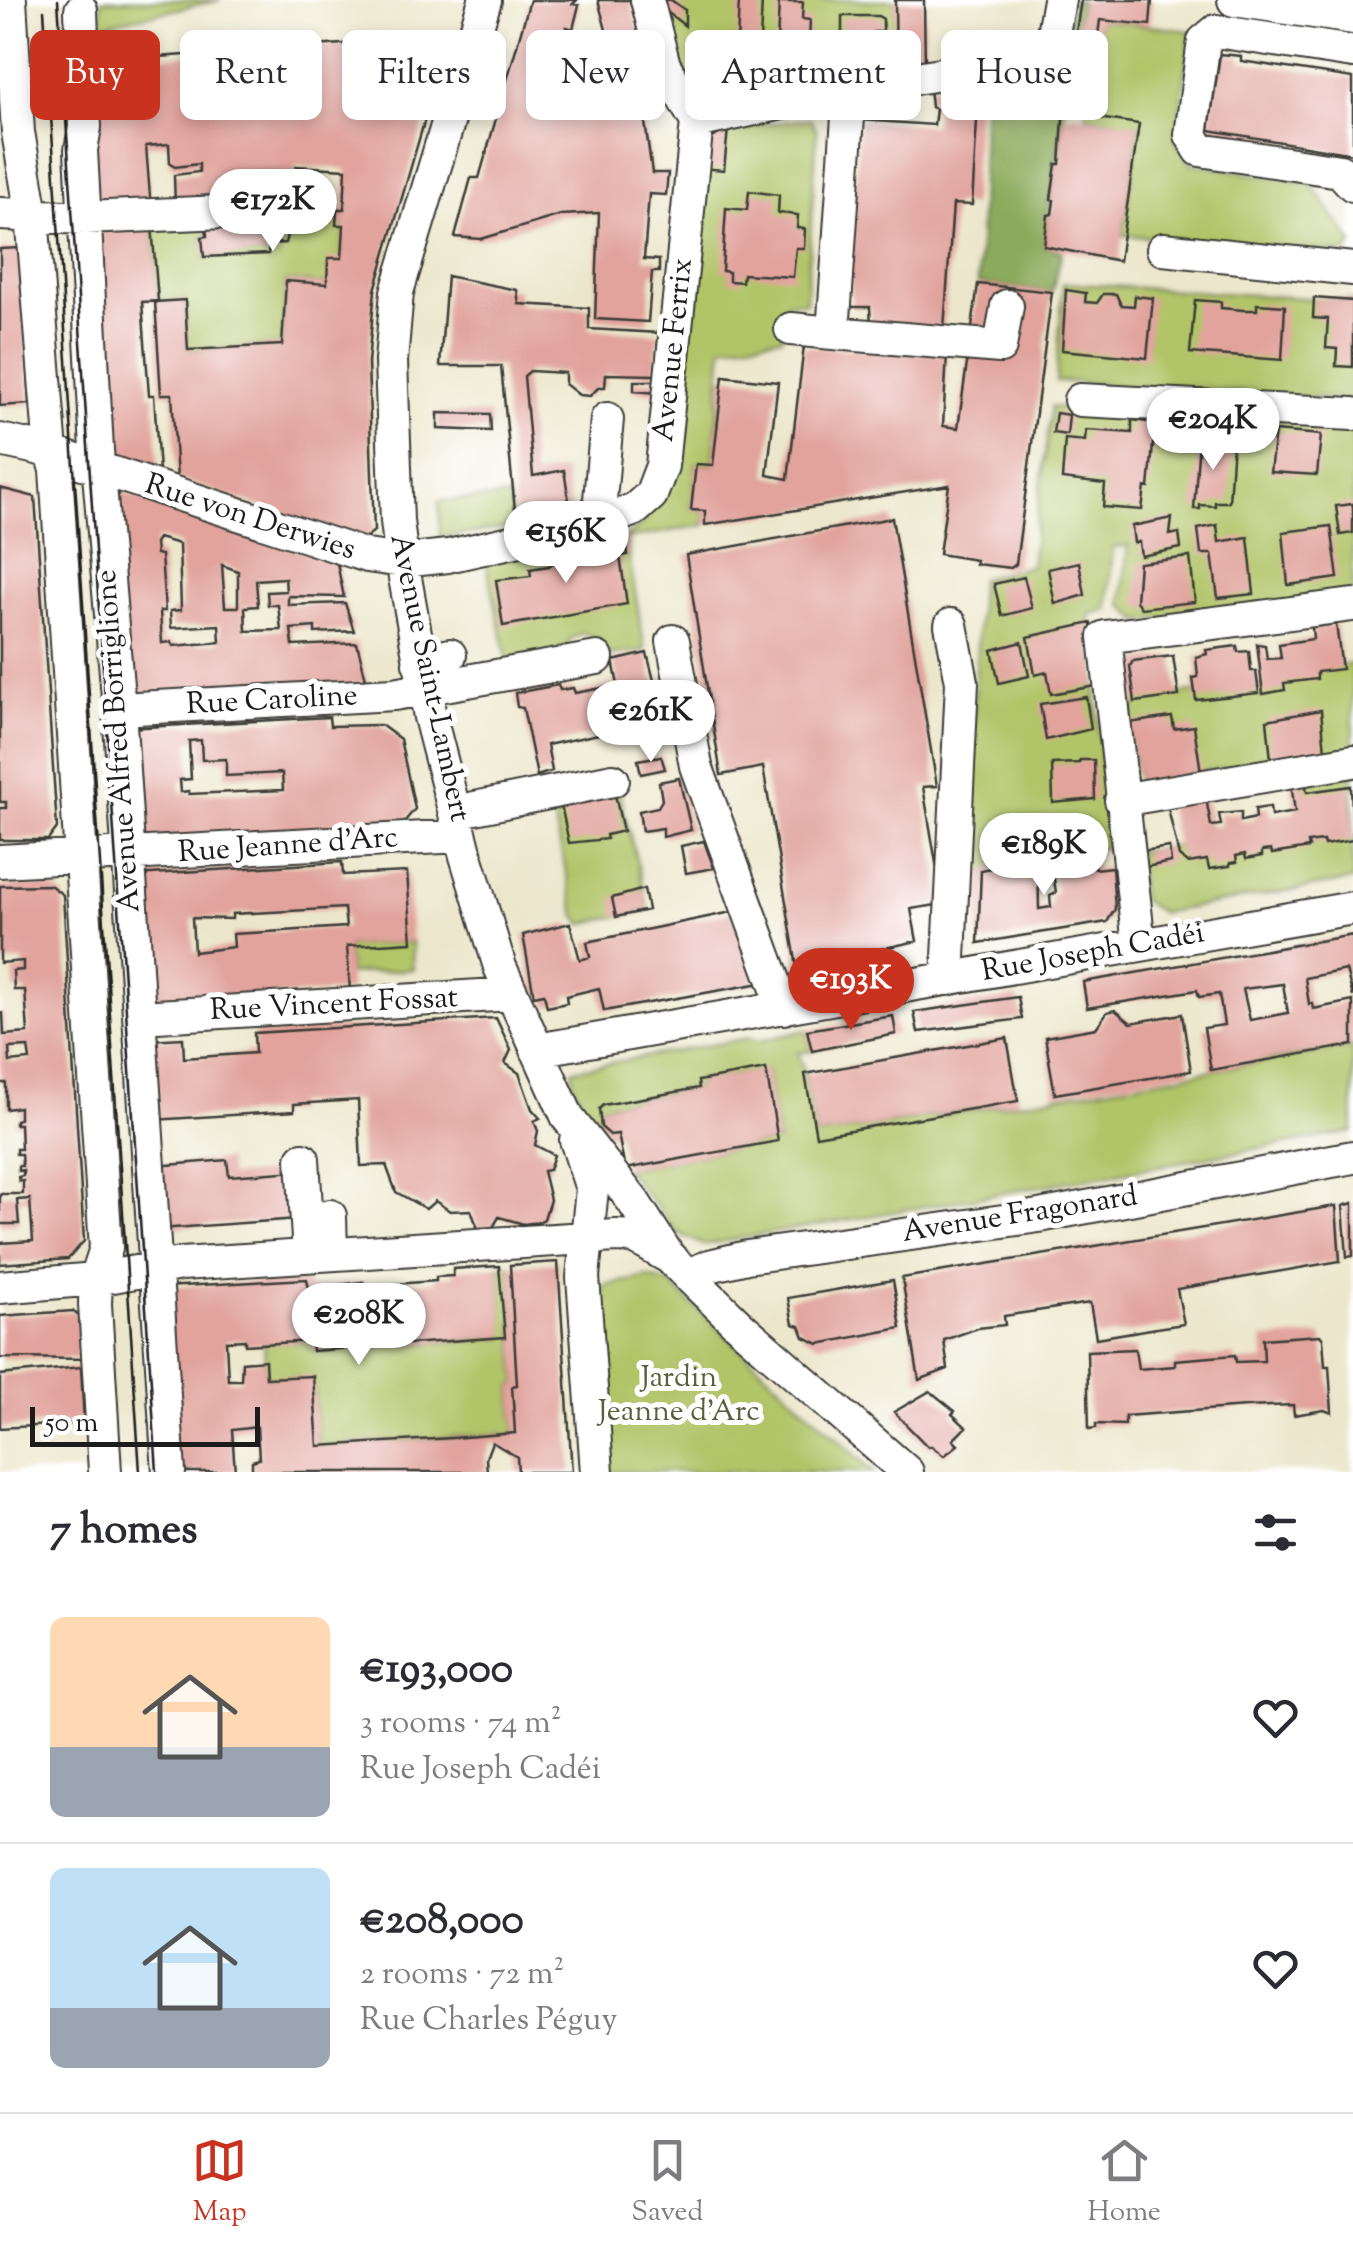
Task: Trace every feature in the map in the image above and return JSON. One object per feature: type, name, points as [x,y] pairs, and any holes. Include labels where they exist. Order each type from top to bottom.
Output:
[{"type":"street","name":"Avenue Alfred Borriglione","points":[[10,0],[18,132],[43,216],[100,469],[119,709],[120,856],[149,1269],[170,1472]]},
{"type":"street","name":"Avenue Saint-Lambert","points":[[486,0],[397,292],[392,322],[394,465],[402,561],[500,967],[568,1118],[678,1266]]},
{"type":"street","points":[[647,0],[664,65],[697,122],[706,120]]},
{"type":"street","points":[[921,78],[1026,62],[1050,50],[1059,0]]},
{"type":"street","points":[[1234,0],[1353,18]]},
{"type":"street","name":"Avenue Alfred Borriglione","points":[[82,10],[43,216],[51,453],[56,470],[106,1248],[96,1279],[95,1304],[105,1472]]},
{"type":"street","points":[[1353,52],[1216,31],[1204,41],[1192,135],[1200,150],[1340,171],[1353,185]]},
{"type":"street","points":[[833,334],[848,120]]},
{"type":"street","name":"Avenue Ferrix","points":[[402,561],[448,556],[604,521],[635,510],[651,495],[662,466],[697,122]]},
{"type":"street","points":[[43,216],[316,208]]},
{"type":"street","points":[[1163,248],[1353,269]]},
{"type":"street","points":[[791,330],[1000,347],[1006,306]]},
{"type":"street","points":[[1080,400],[1353,414]]},
{"type":"street","points":[[604,521],[600,500],[607,419]]},
{"type":"street","name":"Rue von Derwies","points":[[0,440],[367,556],[402,561]]},
{"type":"street","points":[[1140,945],[1105,637],[1353,605]]},
{"type":"street","points":[[948,979],[962,682],[951,626]]},
{"type":"street","points":[[673,641],[696,766],[784,1008]]},
{"type":"street","name":"Rue Caroline","points":[[119,709],[362,697],[431,669],[597,658]]},
{"type":"street","points":[[1121,800],[1353,761]]},
{"type":"street","name":"Rue Jeanne d'Arc","points":[[0,861],[120,856],[465,820],[612,780]]},
{"type":"street","name":"Rue Joseph Cadéi","points":[[537,1050],[1353,908]]},
{"type":"street","name":"Rue Vincent Fossat","points":[[157,1016],[512,994]]},
{"type":"street","points":[[568,1118],[590,1178],[592,1204],[583,1277],[597,1472]]},
{"type":"street","name":"Avenue Fragonard","points":[[678,1266],[708,1266],[747,1257],[1040,1216],[1353,1158]]},
{"type":"street","points":[[304,1159],[320,1254]]},
{"type":"street","points":[[320,1254],[330,1216]]},
{"type":"street","name":"Avenue Saint-Lambert","points":[[0,1288],[96,1279],[149,1269],[320,1254],[634,1237],[678,1266],[906,1472]]},
{"type":"green space","points":[[101,0],[221,0],[101,25]]},
{"type":"green space","points":[[660,0],[895,0],[895,30],[685,30],[685,72]]},
{"type":"green space","points":[[1072,0],[1081,0],[1076,30],[1068,30]]},
{"type":"green space","points":[[1100,20],[1191,31],[1176,141],[1189,163],[1311,184],[1353,243],[1346,253],[1123,235],[1139,125],[1108,120],[1108,30],[1099,30]]},
{"type":"green space","points":[[811,120],[817,131],[806,302],[787,302],[782,337],[723,346],[713,465],[696,464],[691,509],[705,511],[705,525],[626,539],[645,650],[602,656],[598,641],[584,633],[570,639],[565,650],[508,662],[486,562],[626,538],[647,519],[711,139],[728,128]]},
{"type":"green space","points":[[983,120],[1063,120],[1044,245],[1062,252],[1052,292],[978,284]]},
{"type":"green space","points":[[298,216],[336,218],[344,225],[342,258],[327,284],[286,281],[282,345],[188,350],[185,300],[158,301],[152,225],[206,222],[207,236],[202,237],[205,257],[268,254],[269,244]]},
{"type":"green space","points":[[1063,283],[1353,301],[1353,400],[1056,381]]},
{"type":"green space","points":[[1051,407],[1353,426],[1353,596],[1139,621],[1122,604],[1128,545],[1113,548],[1107,610],[1090,614],[1108,847],[967,874],[980,579],[1031,566]]},
{"type":"green space","points":[[509,497],[513,527],[440,538],[439,501]]},
{"type":"green space","points":[[1353,664],[1353,748],[1138,782],[1128,723],[1139,697],[1271,685],[1325,666]]},
{"type":"green space","points":[[1353,773],[1353,880],[1160,913],[1141,899],[1137,852],[1233,838],[1262,851],[1314,842],[1305,781]]},
{"type":"green space","points":[[619,789],[648,910],[582,924],[576,915],[550,802]]},
{"type":"green space","points":[[412,942],[413,969],[349,974],[347,946]]},
{"type":"green space","points":[[807,1030],[812,1051],[798,1053],[816,1136],[1353,1047],[1353,1132],[703,1245],[678,1233],[625,1169],[778,1141],[766,1070],[698,1081],[699,1088],[603,1105],[599,1109],[601,1127],[574,1088],[572,1070]]},
{"type":"green space","points":[[510,1265],[517,1385],[512,1386],[515,1433],[318,1446],[313,1377],[266,1378],[264,1343],[311,1341],[313,1351],[504,1338],[499,1266]]},
{"type":"green space","name":"Jardin Jeanne d'Arc","points":[[647,1277],[669,1283],[874,1472],[609,1472],[595,1301],[606,1285]]},
{"type":"building","points":[[530,0],[577,0],[573,4],[579,5],[573,29],[526,30],[526,120],[645,120],[652,173],[668,173],[666,195],[649,194],[644,259],[659,260],[659,272],[652,272],[648,322],[595,319],[599,213],[561,215],[481,239],[455,237],[471,178],[479,178],[496,120],[506,120],[506,84]]},
{"type":"building","points":[[598,0],[630,0],[638,30],[606,30]]},
{"type":"building","points":[[660,0],[671,0],[685,10],[685,26],[662,8]]},
{"type":"building","points":[[739,0],[762,0],[761,30],[738,30]]},
{"type":"building","points":[[895,0],[924,0],[925,68],[921,69],[921,30],[895,30]]},
{"type":"building","points":[[1081,0],[1152,0],[1150,25],[1100,20],[1099,30],[1076,30]]},
{"type":"building","points":[[779,2],[803,2],[802,19],[810,20],[810,30],[778,30]]},
{"type":"building","points":[[842,16],[883,19],[883,30],[842,30]]},
{"type":"building","points":[[342,44],[342,120],[425,120],[375,290],[368,362],[374,531],[363,540],[177,479],[172,394],[161,394],[155,302],[185,300],[188,350],[282,345],[286,281],[327,284],[328,258],[342,258],[344,225],[336,225],[337,209],[344,209],[346,169],[296,166],[293,192],[201,196],[201,206],[175,207],[174,175],[199,172],[199,164],[175,167],[170,164],[169,144],[146,146],[151,209],[97,211],[91,120],[160,120],[160,57],[180,55],[180,120],[322,120],[322,45]]},
{"type":"building","points":[[1220,54],[1241,56],[1241,61],[1353,78],[1353,154],[1209,130]]},
{"type":"building","points":[[941,85],[941,120],[977,120],[972,205],[953,204],[944,329],[871,326],[870,307],[852,307],[850,277],[859,120],[934,125],[936,109],[931,107],[929,87]]},
{"type":"building","points":[[1063,120],[1139,124],[1119,261],[1044,246],[1048,215],[1052,214],[1056,164],[1060,164]]},
{"type":"building","points":[[728,128],[724,170],[699,168],[711,139]]},
{"type":"building","points":[[749,191],[779,195],[778,213],[798,215],[797,228],[805,229],[804,248],[796,248],[793,277],[743,274],[742,282],[729,281],[729,272],[722,271],[726,208],[747,210]]},
{"type":"building","points":[[298,216],[298,230],[288,231],[285,243],[269,244],[268,254],[204,257],[202,237],[207,236],[206,222]]},
{"type":"building","points":[[152,225],[158,301],[142,302],[159,472],[109,456],[98,229]]},
{"type":"building","points":[[21,248],[30,404],[0,406],[0,249]]},
{"type":"building","points":[[447,276],[517,290],[519,304],[589,308],[589,329],[659,333],[655,375],[606,374],[605,387],[599,387],[590,396],[579,395],[565,384],[565,373],[530,371],[524,376],[533,476],[564,470],[571,513],[516,521],[501,366],[440,366]]},
{"type":"building","points":[[978,284],[1052,292],[1016,564],[1011,568],[939,554],[949,485],[705,525],[705,511],[691,510],[696,464],[713,465],[723,376],[778,382],[767,475],[788,479],[804,346],[947,354],[943,426],[958,428]]},
{"type":"building","points":[[1066,290],[1086,293],[1085,302],[1097,303],[1103,294],[1116,294],[1121,305],[1134,306],[1135,296],[1153,298],[1147,358],[1062,350]]},
{"type":"building","points":[[1314,298],[1353,301],[1353,367],[1336,366],[1337,349],[1326,348],[1328,319],[1313,318]]},
{"type":"building","points":[[1195,300],[1221,302],[1221,308],[1243,310],[1257,310],[1257,304],[1285,306],[1282,360],[1190,353]]},
{"type":"building","points":[[634,381],[659,381],[658,393],[634,391]]},
{"type":"building","points":[[438,413],[490,414],[491,431],[438,429]]},
{"type":"building","points":[[1056,413],[1069,415],[1067,435],[1053,433]]},
{"type":"building","points":[[1132,420],[1155,423],[1149,488],[1145,487],[1142,510],[1103,507],[1105,484],[1062,479],[1065,439],[1085,441],[1086,430],[1132,433]]},
{"type":"building","points":[[1275,431],[1321,435],[1317,475],[1270,472]]},
{"type":"building","points":[[1199,440],[1233,442],[1229,502],[1194,509]]},
{"type":"building","points":[[0,488],[35,497],[57,828],[48,840],[0,840],[0,808],[6,808],[6,802],[0,802]]},
{"type":"building","points":[[112,489],[337,563],[344,597],[288,596],[288,605],[345,603],[354,631],[315,633],[315,627],[291,629],[293,646],[357,643],[367,683],[123,699]],"holes":[[[158,538],[179,544],[181,610],[170,611],[171,628],[219,625],[220,642],[173,646],[171,642],[162,643],[160,611],[165,611],[161,555],[156,554]],[[222,565],[238,571],[238,607],[225,607]],[[285,578],[286,591],[267,592],[268,605],[278,605],[281,630],[246,631],[245,607],[258,606],[256,580]]]},
{"type":"building","points":[[1353,504],[1353,533],[1340,535],[1336,506]]},
{"type":"building","points":[[892,518],[937,786],[923,787],[943,904],[911,909],[917,941],[797,967],[763,767],[721,775],[686,555]]},
{"type":"building","points":[[1172,518],[1170,535],[1179,533],[1181,548],[1141,556],[1132,526]]},
{"type":"building","points":[[1217,525],[1219,542],[1248,537],[1254,594],[1218,598],[1212,554],[1201,554],[1198,529]]},
{"type":"building","points":[[1331,526],[1338,578],[1288,585],[1283,532]]},
{"type":"building","points":[[626,538],[628,555],[620,556],[627,604],[503,626],[496,580],[531,576],[530,569],[555,561],[553,551],[571,548],[573,562],[597,559],[595,544]]},
{"type":"building","points":[[1190,557],[1195,602],[1141,608],[1136,601],[1139,563]]},
{"type":"building","points":[[1079,562],[1085,595],[1055,604],[1048,569]]},
{"type":"building","points":[[1024,577],[1032,608],[1002,616],[994,584]]},
{"type":"building","points":[[1091,623],[1096,686],[1051,694],[1047,672],[1035,675],[1028,637]]},
{"type":"building","points":[[1336,624],[1342,669],[1317,672],[1317,679],[1284,683],[1285,690],[1263,694],[1257,644],[1265,645],[1267,659],[1281,658],[1279,644],[1313,639],[1312,627]]},
{"type":"building","points":[[1022,642],[1029,676],[999,683],[992,650]]},
{"type":"building","points":[[1237,646],[1238,652],[1249,651],[1259,693],[1196,700],[1196,657],[1207,654],[1206,650]]},
{"type":"building","points":[[647,653],[664,720],[547,745],[552,771],[537,776],[523,708],[517,707],[515,693],[558,685],[560,690],[573,688],[575,693],[618,685],[613,661]]},
{"type":"building","points":[[1173,656],[1179,696],[1135,702],[1130,666],[1133,661]]},
{"type":"building","points":[[1086,697],[1091,729],[1046,740],[1040,704]]},
{"type":"building","points":[[1321,710],[1325,751],[1271,760],[1267,720]]},
{"type":"building","points":[[329,717],[330,726],[381,725],[400,739],[415,809],[399,828],[133,843],[127,728]],"holes":[[[201,740],[202,760],[226,759],[226,776],[282,773],[283,790],[181,792],[180,780],[191,779],[189,741]]]},
{"type":"building","points":[[1172,717],[1174,729],[1194,726],[1201,772],[1138,782],[1128,723]]},
{"type":"building","points":[[661,756],[665,769],[641,774],[638,760]]},
{"type":"building","points":[[1094,760],[1095,799],[1053,803],[1052,764]]},
{"type":"building","points":[[679,778],[691,830],[663,837],[663,828],[642,831],[639,811],[658,807],[662,800],[659,782]]},
{"type":"building","points":[[1305,781],[1307,792],[1351,786],[1353,840],[1324,845],[1323,841],[1308,843],[1309,848],[1272,854],[1271,850],[1262,851],[1262,856],[1246,859],[1245,854],[1236,856],[1237,862],[1230,866],[1209,869],[1207,860],[1188,863],[1179,856],[1167,804],[1206,798],[1211,826],[1221,825],[1219,814],[1241,812],[1241,821],[1256,818],[1255,809],[1270,807],[1271,816],[1295,812],[1291,783]]},
{"type":"building","points":[[614,790],[623,831],[606,835],[607,839],[569,843],[560,800]]},
{"type":"building","points":[[704,841],[714,868],[686,873],[681,846]]},
{"type":"building","points":[[1169,847],[1171,862],[1146,867],[1143,851]]},
{"type":"building","points":[[1091,852],[1095,869],[1112,867],[1115,909],[1107,922],[978,943],[981,870],[1038,858],[1039,909],[1051,907],[1050,896],[1056,893],[1051,859]]},
{"type":"building","points":[[342,862],[343,875],[407,872],[412,942],[347,946],[350,991],[146,1005],[135,875]],"holes":[[[344,908],[346,927],[233,934],[234,947],[194,952],[192,918],[232,919],[232,914]]]},
{"type":"building","points":[[50,885],[63,895],[84,1241],[68,1259],[0,1264],[0,1243],[33,1241],[30,1199],[17,1200],[19,1224],[0,1224],[0,1194],[23,1194],[23,1181],[18,1177],[23,1176],[23,1170],[18,1171],[18,1166],[22,1166],[21,1154],[16,1154],[16,1149],[21,1149],[20,1124],[15,1124],[19,1107],[6,1109],[6,1083],[0,1083],[0,1014],[3,1013],[4,1035],[28,1033],[25,990],[14,990],[13,971],[23,970],[23,961],[0,963],[0,886]],"holes":[[[28,1047],[30,1060],[10,1062],[9,1048]]]},
{"type":"building","points":[[644,889],[648,910],[616,917],[612,898]]},
{"type":"building","points":[[732,912],[761,983],[604,1011],[599,988],[566,996],[567,1003],[547,1007],[544,994],[534,996],[523,935],[570,923],[580,960],[590,957],[587,942]]},
{"type":"building","points":[[1353,935],[1353,997],[1346,970],[1305,978],[1313,1009],[1353,1001],[1353,1045],[1211,1070],[1204,1028],[1224,1025],[1219,994],[1199,997],[1197,990],[1087,1008],[1083,982]],"holes":[[[1283,984],[1288,1013],[1250,1020],[1243,989]]]},
{"type":"building","points":[[1018,997],[1022,1019],[918,1032],[914,1012]]},
{"type":"building","points":[[1115,1010],[1131,1023],[1182,1014],[1191,1071],[1055,1094],[1045,1037],[1096,1028],[1107,1012]]},
{"type":"building","points":[[893,1016],[896,1034],[812,1051],[807,1030]]},
{"type":"building","points":[[496,1018],[511,1050],[505,1063],[519,1073],[532,1109],[540,1118],[534,1121],[538,1131],[535,1145],[554,1155],[549,1170],[543,1171],[550,1200],[544,1219],[538,1222],[524,1224],[499,1217],[492,1229],[478,1229],[471,1210],[450,1211],[435,1201],[426,1209],[396,1192],[386,1165],[361,1166],[358,1100],[294,1104],[294,1111],[153,1120],[148,1040],[183,1038],[184,1058],[255,1053],[254,1033]]},
{"type":"building","points":[[1007,1038],[1018,1101],[816,1136],[805,1074]]},
{"type":"building","points":[[766,1069],[778,1141],[625,1169],[618,1134],[610,1135],[601,1127],[599,1109],[603,1105],[699,1088],[698,1081]]},
{"type":"building","points":[[227,1160],[229,1176],[296,1171],[298,1219],[160,1229],[156,1166]]},
{"type":"building","points":[[1353,1203],[1353,1256],[1347,1257],[1343,1206]]},
{"type":"building","points":[[1336,1206],[1340,1261],[1177,1289],[1184,1324],[1096,1338],[1090,1303],[1004,1316],[1005,1325],[978,1328],[944,1340],[948,1369],[919,1380],[902,1278]]},
{"type":"building","points":[[558,1262],[572,1472],[518,1472],[517,1457],[492,1442],[486,1458],[487,1472],[252,1472],[252,1461],[259,1459],[257,1427],[232,1430],[235,1472],[175,1472],[164,1287],[307,1279],[309,1289],[363,1282],[364,1286],[436,1281],[436,1277],[453,1276],[453,1269],[499,1266],[505,1337],[312,1351],[311,1341],[245,1345],[245,1340],[226,1341],[228,1380],[241,1380],[242,1362],[265,1360],[266,1378],[313,1376],[318,1446],[452,1438],[515,1433],[512,1386],[517,1385],[510,1265]]},
{"type":"building","points":[[893,1280],[901,1328],[819,1344],[804,1337],[800,1326],[793,1324],[788,1298]]},
{"type":"building","points":[[73,1311],[91,1327],[93,1359],[0,1358],[0,1316]]},
{"type":"building","points":[[1320,1335],[1325,1366],[1329,1366],[1332,1413],[1324,1410],[1294,1415],[1293,1405],[1246,1407],[1125,1416],[1125,1425],[1096,1424],[1096,1428],[1089,1429],[1087,1351],[1135,1349],[1138,1369],[1175,1366],[1175,1360],[1235,1355],[1236,1362],[1264,1361],[1263,1339]]},
{"type":"building","points":[[81,1367],[84,1423],[0,1428],[0,1375]]},
{"type":"building","points":[[930,1391],[955,1411],[952,1414],[966,1427],[953,1440],[958,1445],[944,1456],[928,1447],[894,1412]]},
{"type":"tram line","points":[[58,0],[157,1472]]},
{"type":"tram line","points":[[44,10],[140,1472]]}]
